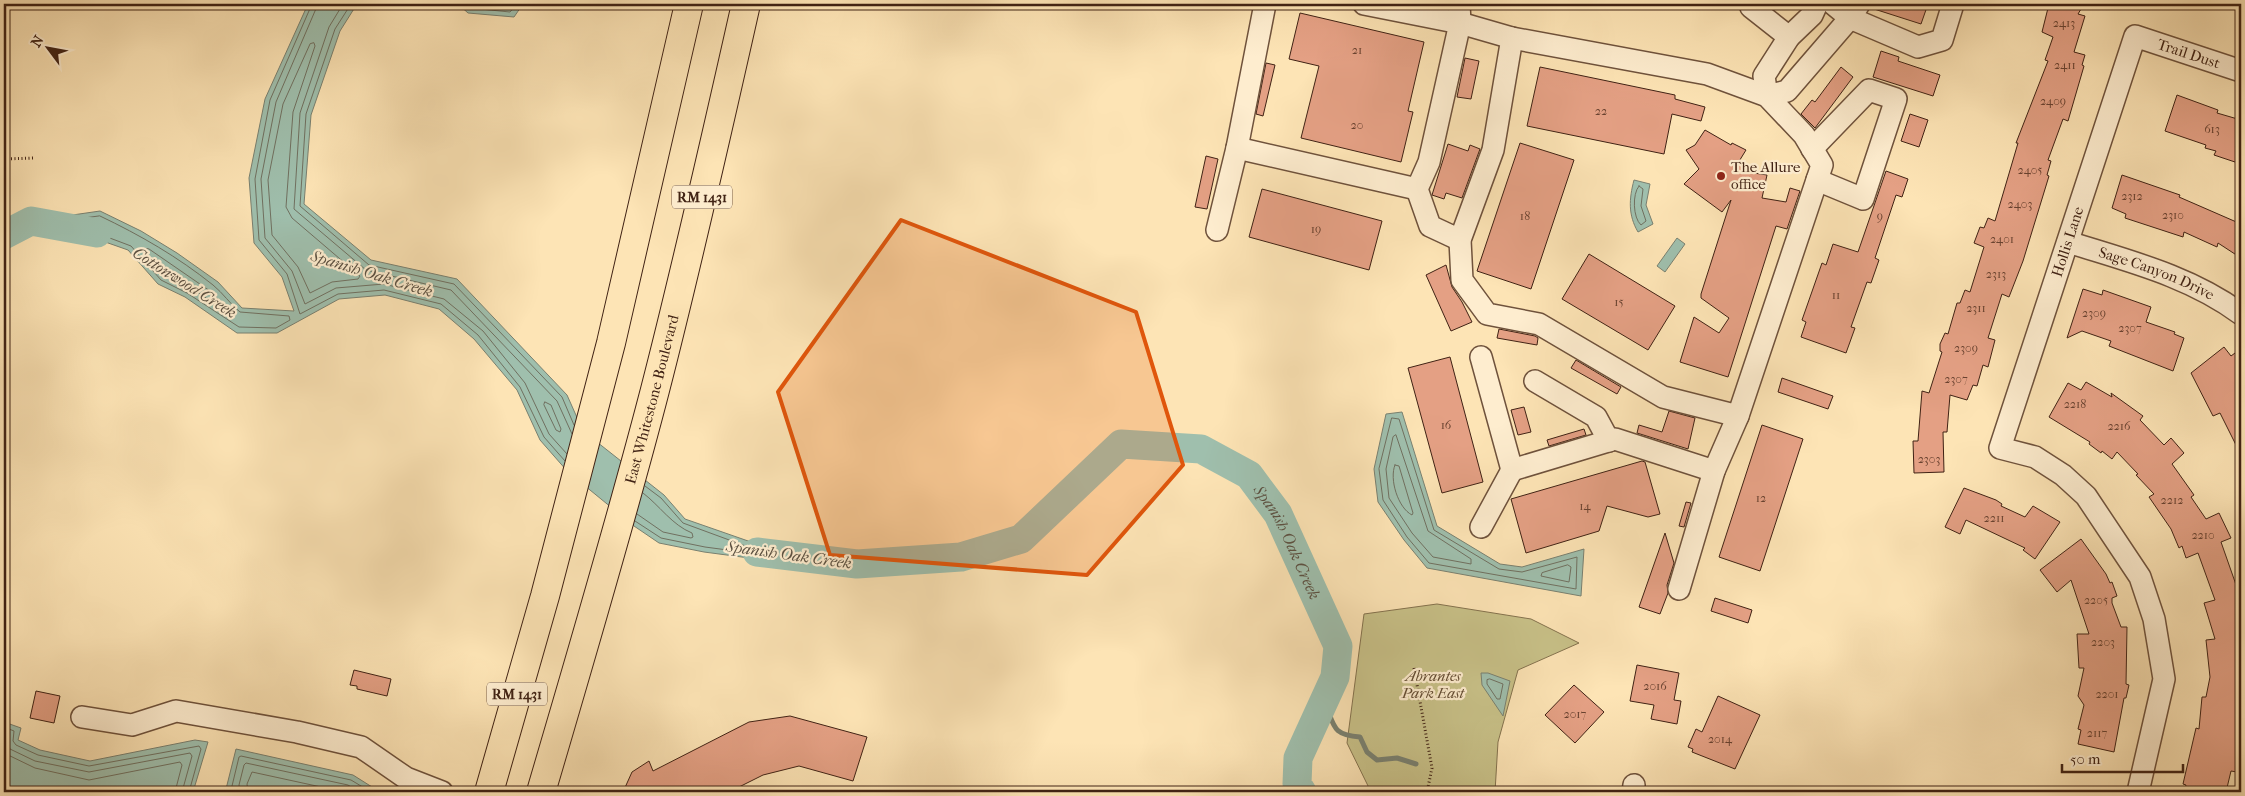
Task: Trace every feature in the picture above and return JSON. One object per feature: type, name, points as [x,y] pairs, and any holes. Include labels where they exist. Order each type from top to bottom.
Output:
[{"type":"main road","name":"RM 1431","points":[[490,792],[611,343],[689,4]]},
{"type":"main road","name":"East Whitestone Boulevard","points":[[541,792],[586,643],[655,390],[707,176],[746,4]]},
{"type":"street","points":[[1217,230],[1237,148],[1265,4]]},
{"type":"street","points":[[1364,4],[1460,13],[1512,38],[1699,72],[1767,96],[1804,135],[1822,165],[1738,416],[1714,471],[1679,589]]},
{"type":"street","points":[[1751,4],[1751,7],[1790,37]]},
{"type":"street","points":[[1767,96],[1764,76],[1790,37],[1812,15],[1817,4]]},
{"type":"street","points":[[1833,4],[1855,11],[1918,47],[1942,40],[1953,4]]},
{"type":"street","points":[[1767,96],[1787,91],[1855,11]]},
{"type":"street","points":[[1460,13],[1429,162],[1418,190],[1430,226],[1460,240]]},
{"type":"street","name":"Trail Dust","points":[[2135,36],[2241,71]]},
{"type":"street","name":"Hollis Lane","points":[[2135,36],[2000,448],[2035,457],[2069,480],[2086,496],[2140,577],[2154,619],[2164,679],[2138,792]]},
{"type":"street","points":[[1512,38],[1493,150],[1460,240],[1462,280],[1487,314],[1539,324],[1664,397],[1738,416]]},
{"type":"street","points":[[1812,148],[1869,90],[1896,99],[1863,199],[1817,180]]},
{"type":"street","points":[[1237,148],[1418,190]]},
{"type":"street","name":"Sage Canyon Drive","points":[[2068,242],[2188,281],[2223,300],[2241,314]]},
{"type":"street","points":[[1481,357],[1512,470],[1481,527]]},
{"type":"street","points":[[1536,382],[1596,417],[1609,441]]},
{"type":"street","points":[[1512,470],[1609,441],[1620,440],[1714,471]]},
{"type":"street","points":[[82,717],[132,725],[176,710],[297,732],[361,747],[406,778],[442,792]]},
{"type":"path","points":[[4,159],[34,158]]},
{"type":"path","points":[[1414,668],[1432,768],[1427,792]]},
{"type":"highlighted area","points":[[901,220],[1136,312],[1183,465],[1087,575],[830,555],[778,392]]},
{"type":"green space","name":"Abrantes Park East","points":[[1437,604],[1531,619],[1579,643],[1518,670],[1498,742],[1495,792],[1371,792],[1347,743],[1364,614]]},
{"type":"water","points":[[308,4],[357,4],[340,31],[311,115],[304,204],[371,260],[457,279],[567,395],[583,431],[664,495],[685,519],[794,557],[772,561],[704,552],[659,543],[634,526],[568,472],[540,440],[517,390],[474,339],[439,309],[385,295],[339,299],[277,333],[237,333],[185,297],[158,284],[128,250],[57,225],[31,221],[100,211],[141,231],[177,253],[218,282],[242,308],[294,311],[282,277],[254,243],[249,178],[265,99]]},
{"type":"water","points":[[458,4],[523,4],[514,17],[468,13]]},
{"type":"water","points":[[1634,180],[1650,184],[1646,205],[1653,224],[1638,232],[1632,219],[1630,207]]},
{"type":"water","points":[[1677,238],[1685,244],[1665,272],[1657,266]]},
{"type":"water","points":[[1402,412],[1437,526],[1500,564],[1522,567],[1584,549],[1581,596],[1427,568],[1404,540],[1378,502],[1374,469],[1386,414]]},
{"type":"water","points":[[1481,673],[1488,673],[1510,681],[1503,716],[1482,685]]},
{"type":"water","points":[[4,722],[21,728],[18,740],[40,750],[90,761],[195,740],[208,742],[193,792],[4,792]]},
{"type":"water","points":[[236,749],[353,775],[380,792],[236,792],[226,789]]},
{"type":"building","points":[[1871,4],[1928,4],[1921,24],[1871,8]]},
{"type":"building","points":[[2049,4],[2084,4],[2078,14],[2085,16],[2074,52],[2085,55],[2082,65],[2084,66],[2068,121],[2063,119],[2048,160],[2051,161],[2047,175],[2049,176],[2023,261],[2009,297],[2002,294],[1988,338],[1995,340],[1988,367],[1983,365],[1977,386],[1973,385],[1967,400],[1950,395],[1947,432],[1943,432],[1944,472],[1914,473],[1913,441],[1918,441],[1922,391],[1929,393],[1942,352],[1940,351],[1940,344],[1945,333],[1948,334],[1957,303],[1960,303],[1965,290],[1970,292],[1984,247],[1974,243],[1980,227],[1984,228],[1988,218],[1995,221],[2018,143],[2016,143],[2048,61],[2045,60],[2053,37],[2042,32]]},
{"type":"building","points":[[1300,13],[1424,42],[1408,111],[1413,112],[1401,162],[1301,138],[1319,66],[1289,59]]},
{"type":"building","points":[[1881,51],[1899,57],[1898,61],[1940,75],[1933,96],[1873,77]]},
{"type":"building","points":[[1465,58],[1479,61],[1471,99],[1457,97]]},
{"type":"building","points":[[1266,63],[1275,65],[1263,116],[1256,114]]},
{"type":"building","points":[[1540,67],[1675,95],[1675,99],[1705,107],[1701,121],[1672,114],[1664,154],[1527,126]]},
{"type":"building","points":[[1841,67],[1853,77],[1815,128],[1801,114],[1812,100],[1815,102]]},
{"type":"building","points":[[2177,95],[2218,110],[2217,113],[2241,120],[2241,164],[2214,155],[2216,151],[2205,148],[2206,145],[2165,131]]},
{"type":"building","points":[[1910,114],[1928,120],[1919,147],[1901,141]]},
{"type":"building","points":[[1705,130],[1731,145],[1732,143],[1746,150],[1738,163],[1754,173],[1767,175],[1762,198],[1786,202],[1790,188],[1800,191],[1787,229],[1776,226],[1728,377],[1680,362],[1694,317],[1719,333],[1729,318],[1701,298],[1701,294],[1731,200],[1722,212],[1684,184],[1699,169],[1686,150],[1695,145]]},
{"type":"building","points":[[1520,143],[1574,160],[1531,289],[1477,271]]},
{"type":"building","points":[[1448,144],[1468,151],[1470,145],[1480,149],[1462,198],[1446,193],[1444,199],[1432,195]]},
{"type":"building","points":[[1206,156],[1218,159],[1207,209],[1195,207]]},
{"type":"building","points":[[1886,171],[1908,179],[1902,197],[1896,195],[1875,258],[1879,260],[1871,283],[1867,282],[1851,327],[1855,328],[1846,353],[1801,337],[1806,322],[1802,320],[1822,263],[1826,265],[1833,244],[1858,252]]},
{"type":"building","points":[[2122,175],[2180,195],[2179,197],[2241,224],[2241,258],[2218,243],[2217,247],[2184,232],[2183,237],[2125,218],[2126,214],[2112,208]]},
{"type":"building","points":[[1262,189],[1382,221],[1369,270],[1249,237]]},
{"type":"building","points":[[1589,254],[1675,306],[1648,350],[1562,299]]},
{"type":"building","points":[[1446,265],[1452,287],[1472,322],[1451,331],[1426,275]]},
{"type":"building","points":[[2083,289],[2102,295],[2103,290],[2151,307],[2146,322],[2175,332],[2174,334],[2184,338],[2173,371],[2109,346],[2111,341],[2082,331],[2067,338]]},
{"type":"building","points":[[1499,329],[1535,336],[1538,338],[1537,345],[1497,338]]},
{"type":"building","points":[[2224,347],[2231,356],[2235,353],[2241,361],[2241,455],[2220,413],[2213,416],[2191,373]]},
{"type":"building","points":[[1450,357],[1483,482],[1442,493],[1408,368]]},
{"type":"building","points":[[1576,360],[1621,387],[1617,394],[1571,368]]},
{"type":"building","points":[[1782,378],[1833,396],[1828,409],[1778,392]]},
{"type":"building","points":[[2086,382],[2112,397],[2111,393],[2143,416],[2140,420],[2164,445],[2171,438],[2184,453],[2172,464],[2194,495],[2191,497],[2206,519],[2219,513],[2231,538],[2221,542],[2241,599],[2241,750],[2237,772],[2231,771],[2226,792],[2184,792],[2186,785],[2183,784],[2196,728],[2199,729],[2202,697],[2206,697],[2210,677],[2206,640],[2215,639],[2204,603],[2215,600],[2198,553],[2186,558],[2182,546],[2179,548],[2171,529],[2149,497],[2154,494],[2136,475],[2138,474],[2117,452],[2112,459],[2089,444],[2090,442],[2049,417],[2068,383],[2081,390]]},
{"type":"building","points":[[1524,407],[1531,432],[1518,435],[1511,410]]},
{"type":"building","points":[[1669,411],[1695,418],[1688,449],[1637,433],[1639,425],[1662,432]]},
{"type":"building","points":[[1762,425],[1803,439],[1760,571],[1719,557]]},
{"type":"building","points":[[1584,429],[1586,435],[1549,446],[1547,440]]},
{"type":"building","points":[[1642,461],[1645,462],[1660,514],[1648,517],[1607,506],[1599,531],[1526,553],[1511,499]]},
{"type":"building","points":[[1964,488],[1996,500],[2002,504],[2001,506],[2025,517],[2033,506],[2060,522],[2035,559],[2023,550],[2025,548],[1966,520],[1960,534],[1945,527]]},
{"type":"building","points":[[1686,502],[1691,503],[1684,527],[1679,526]]},
{"type":"building","points":[[1665,533],[1674,563],[1667,585],[1668,593],[1660,614],[1639,607]]},
{"type":"building","points":[[2081,539],[2106,574],[2110,583],[2112,582],[2117,596],[2112,598],[2112,603],[2121,627],[2127,627],[2126,684],[2129,685],[2126,698],[2124,698],[2114,752],[2078,744],[2081,730],[2078,729],[2084,705],[2078,696],[2084,668],[2079,668],[2077,634],[2089,634],[2071,580],[2057,592],[2040,570]]},
{"type":"building","points":[[1715,598],[1752,610],[1748,623],[1711,611]]},
{"type":"building","points":[[1637,665],[1679,673],[1674,700],[1681,701],[1677,724],[1651,719],[1654,705],[1630,701]]},
{"type":"building","points":[[354,670],[391,679],[387,696],[357,689],[357,686],[350,685]]},
{"type":"building","points":[[1574,685],[1604,712],[1575,743],[1545,715]]},
{"type":"building","points":[[36,691],[60,696],[54,723],[30,718]]},
{"type":"building","points":[[1718,696],[1760,715],[1735,769],[1692,752],[1693,749],[1688,747],[1696,729],[1702,732]]},
{"type":"building","points":[[790,716],[867,737],[853,781],[799,766],[763,775],[729,792],[623,792],[632,772],[649,761],[653,771],[749,722]]},
{"type":"waterway","name":"Cottonwood Creek","points":[[4,235],[31,221],[97,233]]},
{"type":"waterway","name":"Spanish Oak Creek","points":[[757,552],[857,564],[961,557],[1021,539],[1121,444],[1201,449],[1249,475],[1278,514],[1338,646],[1335,677],[1298,758],[1297,784],[1302,792]]},
{"type":"waterway","points":[[1324,701],[1335,728],[1344,734],[1360,737],[1367,752],[1377,760],[1397,758],[1416,764]]},
{"type":"place","name":"The Allure office","points":[[1721,176]]}]
